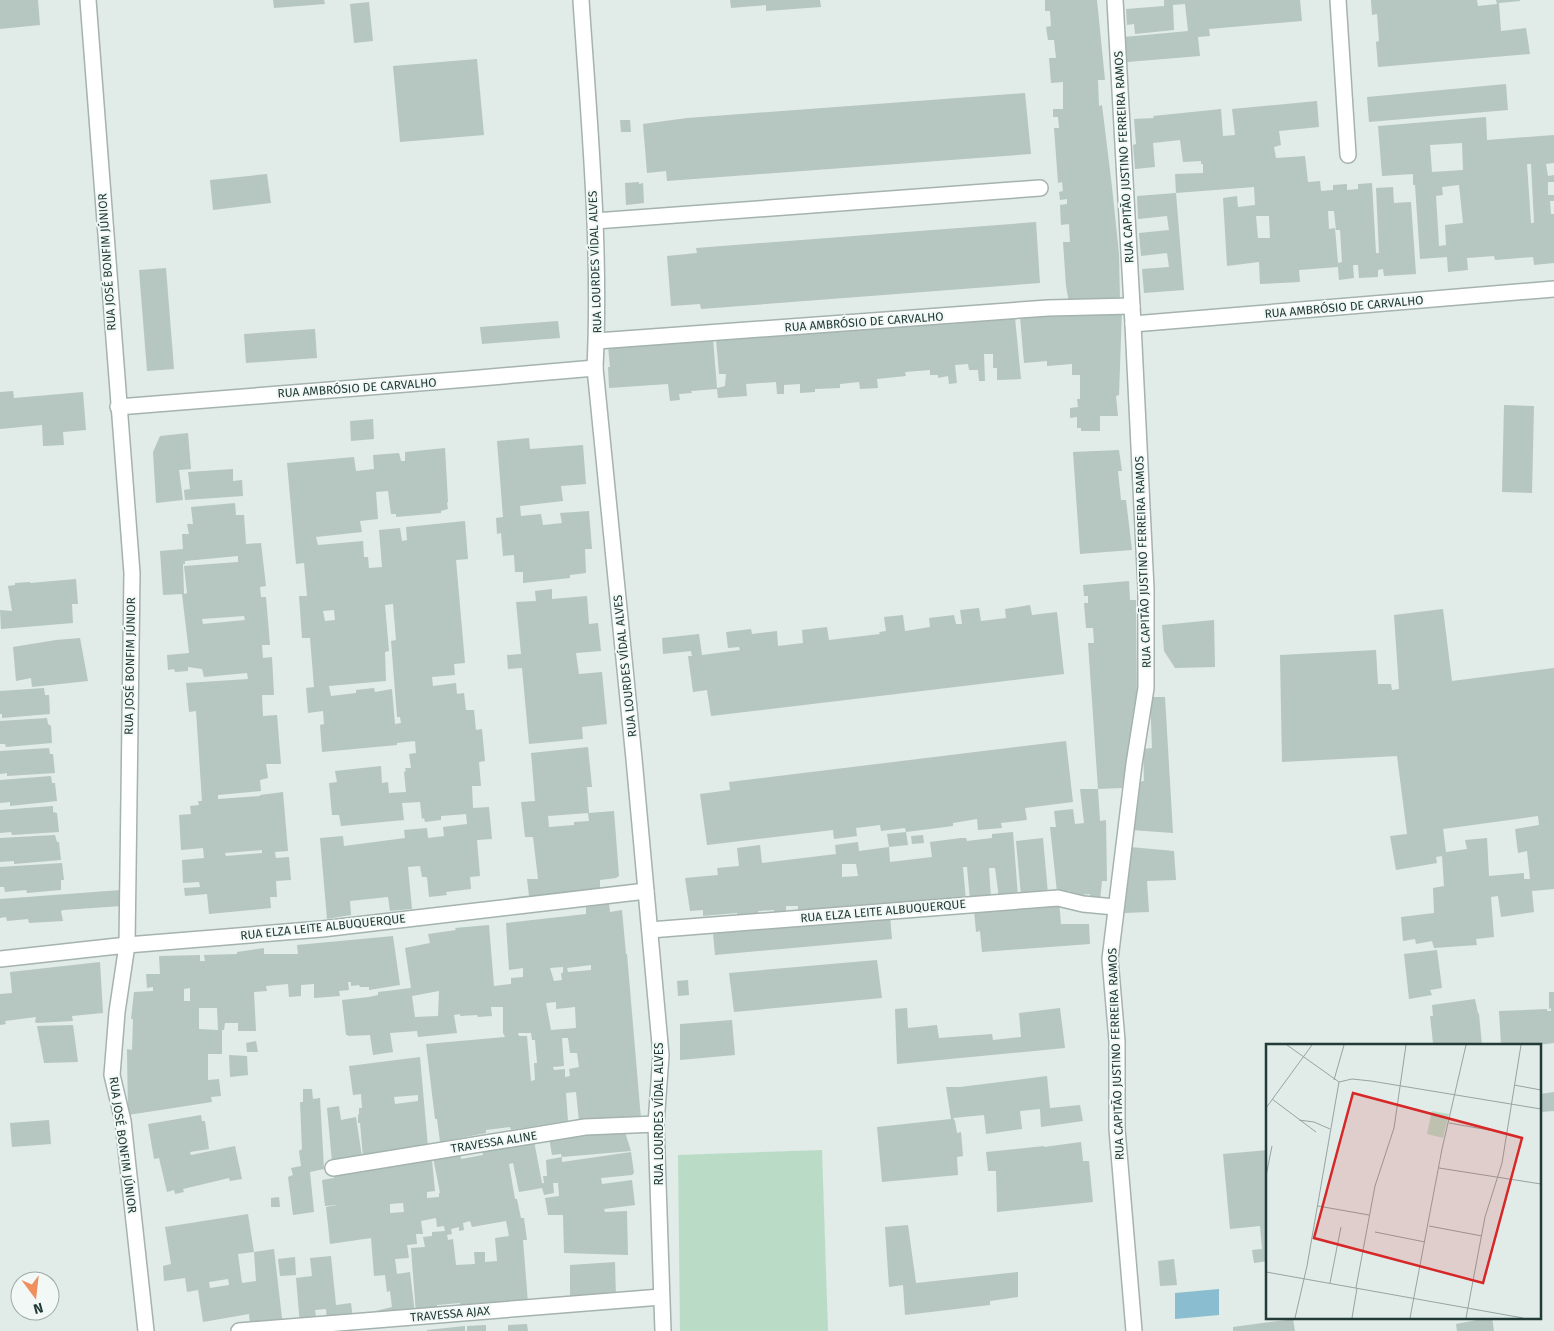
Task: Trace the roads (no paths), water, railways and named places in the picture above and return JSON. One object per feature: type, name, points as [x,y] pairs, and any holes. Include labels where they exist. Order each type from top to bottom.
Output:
[{"type":"street","name":"RUA JOSÉ BONFIM JÚNIOR","points":[[88,0],[132,573],[127,945],[117,1012],[112,1075],[123,1121],[146,1331]]},
{"type":"street","name":"RUA LOURDES VÍDAL ALVES","points":[[581,0],[595,221],[596,368],[661,1055],[656,1124],[663,1331]]},
{"type":"street","name":"RUA CAPITÃO JUSTINO FERREIRA RAMOS","points":[[1115,0],[1146,590],[1146,688],[1115,907],[1110,959],[1117,1042],[1117,1129],[1134,1331]]},
{"type":"street","points":[[1338,0],[1348,155]]},
{"type":"street","points":[[595,221],[1040,188]]},
{"type":"street","name":"RUA AMBRÓSIO DE CARVALHO","points":[[1133,324],[1554,289]]},
{"type":"street","name":"RUA AMBRÓSIO DE CARVALHO","points":[[597,341],[1048,308],[1132,306]]},
{"type":"street","name":"RUA AMBRÓSIO DE CARVALHO","points":[[118,407],[468,380],[596,368]]},
{"type":"street","name":"RUA ELZA LEITE ALBUQUERQUE","points":[[0,958],[127,945],[322,929],[646,891]]},
{"type":"street","name":"RUA ELZA LEITE ALBUQUERQUE","points":[[650,930],[1058,898],[1083,904],[1115,907]]},
{"type":"street","name":"TRAVESSA ALINE","points":[[333,1168],[585,1127],[656,1124]]},
{"type":"street","name":"TRAVESSA AJAX","points":[[239,1331],[661,1297]]},
{"type":"water","points":[[1219,1289],[1219,1315],[1175,1319],[1175,1293]]}]
